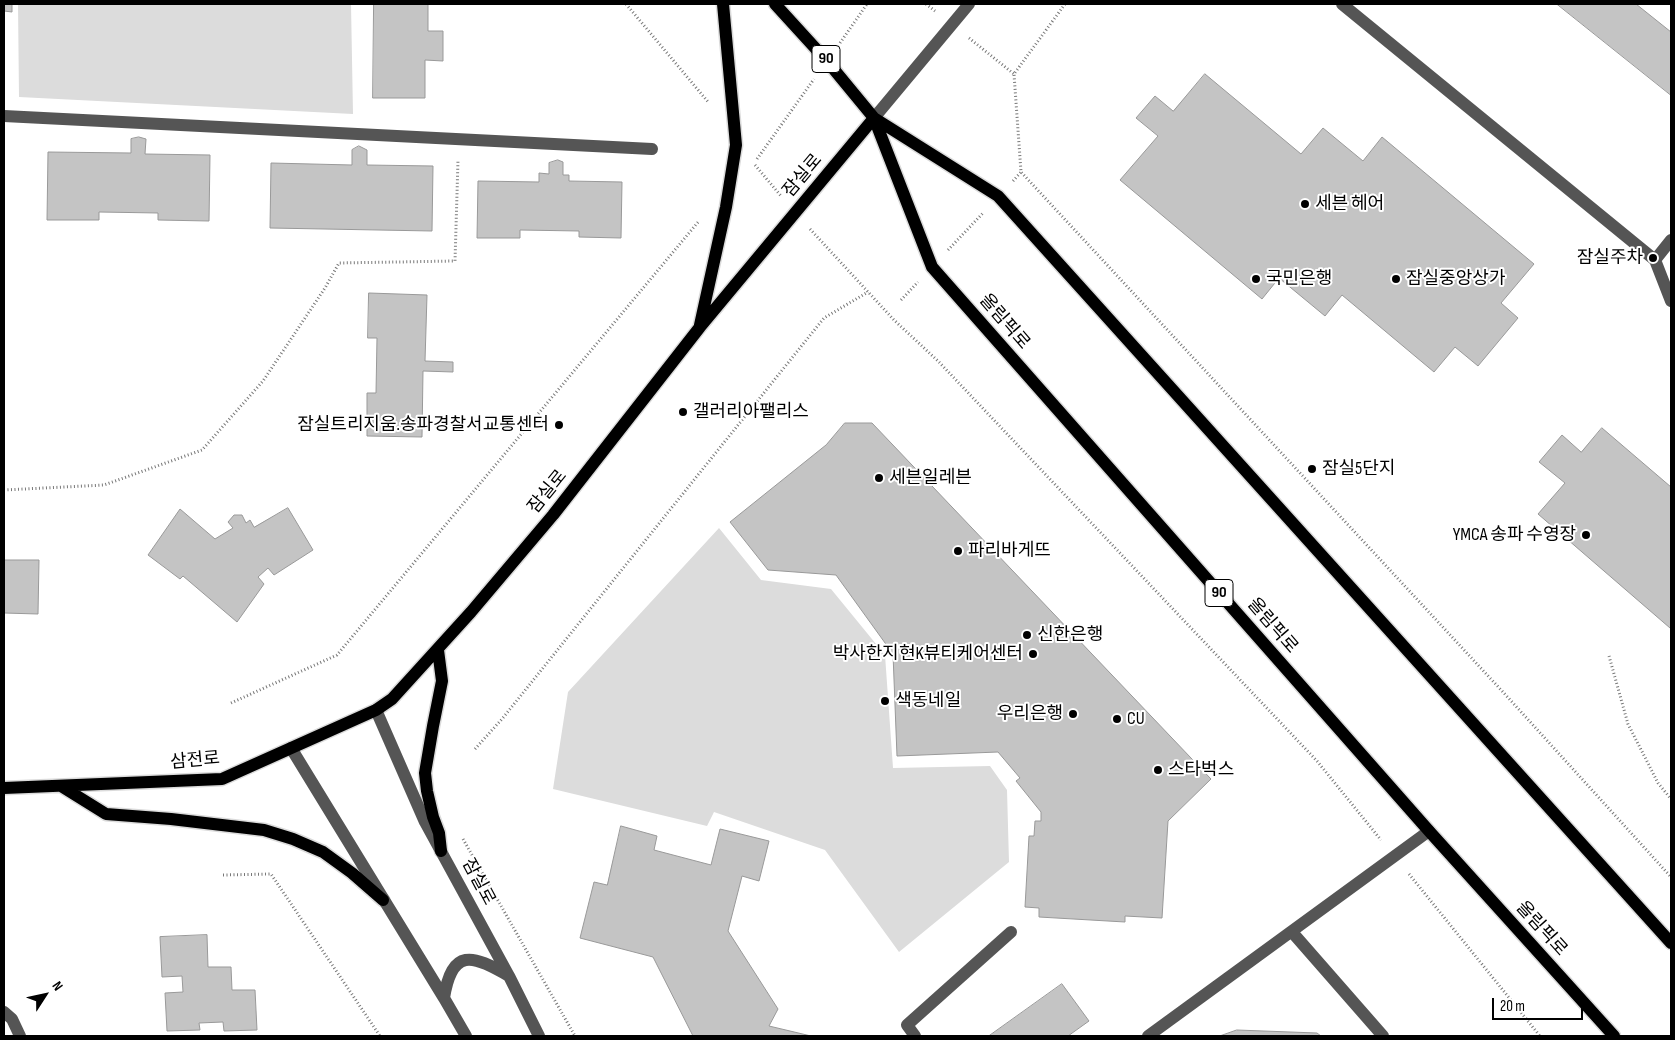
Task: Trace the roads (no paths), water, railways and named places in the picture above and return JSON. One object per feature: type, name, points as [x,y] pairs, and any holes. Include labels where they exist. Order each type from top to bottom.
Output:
[{"type":"main road","points":[[700,327],[726,207],[736,145],[723,4]]},
{"type":"main road","name":"올림픽로","points":[[775,4],[827,61],[874,118],[932,267],[1429,831],[1614,1036]]},
{"type":"main road","name":"잠실로","points":[[376,710],[392,700],[438,650],[553,515],[700,327],[874,118]]},
{"type":"main road","name":"올림픽로","points":[[874,118],[998,196],[1671,943]]},
{"type":"main road","points":[[438,650],[442,681],[425,773],[426,792],[439,834],[441,851]]},
{"type":"main road","name":"삼전로","points":[[4,788],[222,779],[376,710]]},
{"type":"main road","points":[[61,786],[106,814],[171,819],[264,830],[292,839],[323,852],[352,873],[383,900]]},
{"type":"street","name":"잠실로","points":[[874,118],[969,4]]},
{"type":"street","points":[[1342,4],[1655,260],[1671,301]]},
{"type":"street","points":[[4,116],[652,149]]},
{"type":"street","points":[[1655,260],[1671,240]]},
{"type":"street","name":"잠실로","points":[[376,710],[425,822],[509,976],[539,1036]]},
{"type":"street","points":[[291,748],[466,1036]]},
{"type":"street","points":[[1148,1036],[1429,831]]},
{"type":"street","points":[[915,1036],[907,1026],[1011,932]]},
{"type":"street","points":[[1292,932],[1383,1036]]},
{"type":"street","points":[[444,998],[447,980],[454,968],[463,960],[473,959],[489,964],[509,976]]},
{"type":"street","points":[[4,1012],[12,1019],[20,1036]]},
{"type":"place","name":"세븐 헤어","points":[[1305,204]]},
{"type":"place","name":"잠실주차","points":[[1653,258]]},
{"type":"place","name":"국민은행","points":[[1256,279]]},
{"type":"place","name":"잠실중앙상가","points":[[1396,279]]},
{"type":"place","name":"갤러리아팰리스","points":[[683,412]]},
{"type":"place","name":"잠실트리지움.송파경찰서교통센터","points":[[559,425]]},
{"type":"place","name":"잠실5단지","points":[[1312,469]]},
{"type":"place","name":"세븐일레븐","points":[[879,478]]},
{"type":"place","name":"YMCA 송파 수영장","points":[[1586,535]]},
{"type":"place","name":"파리바게뜨","points":[[958,551]]},
{"type":"place","name":"신한은행","points":[[1027,635]]},
{"type":"place","name":"박사한지현K뷰티케어센터","points":[[1033,654]]},
{"type":"place","name":"색동네일","points":[[885,701]]},
{"type":"place","name":"우리은행","points":[[1073,714]]},
{"type":"place","name":"CU","points":[[1117,719]]},
{"type":"place","name":"스타벅스","points":[[1158,770]]}]
